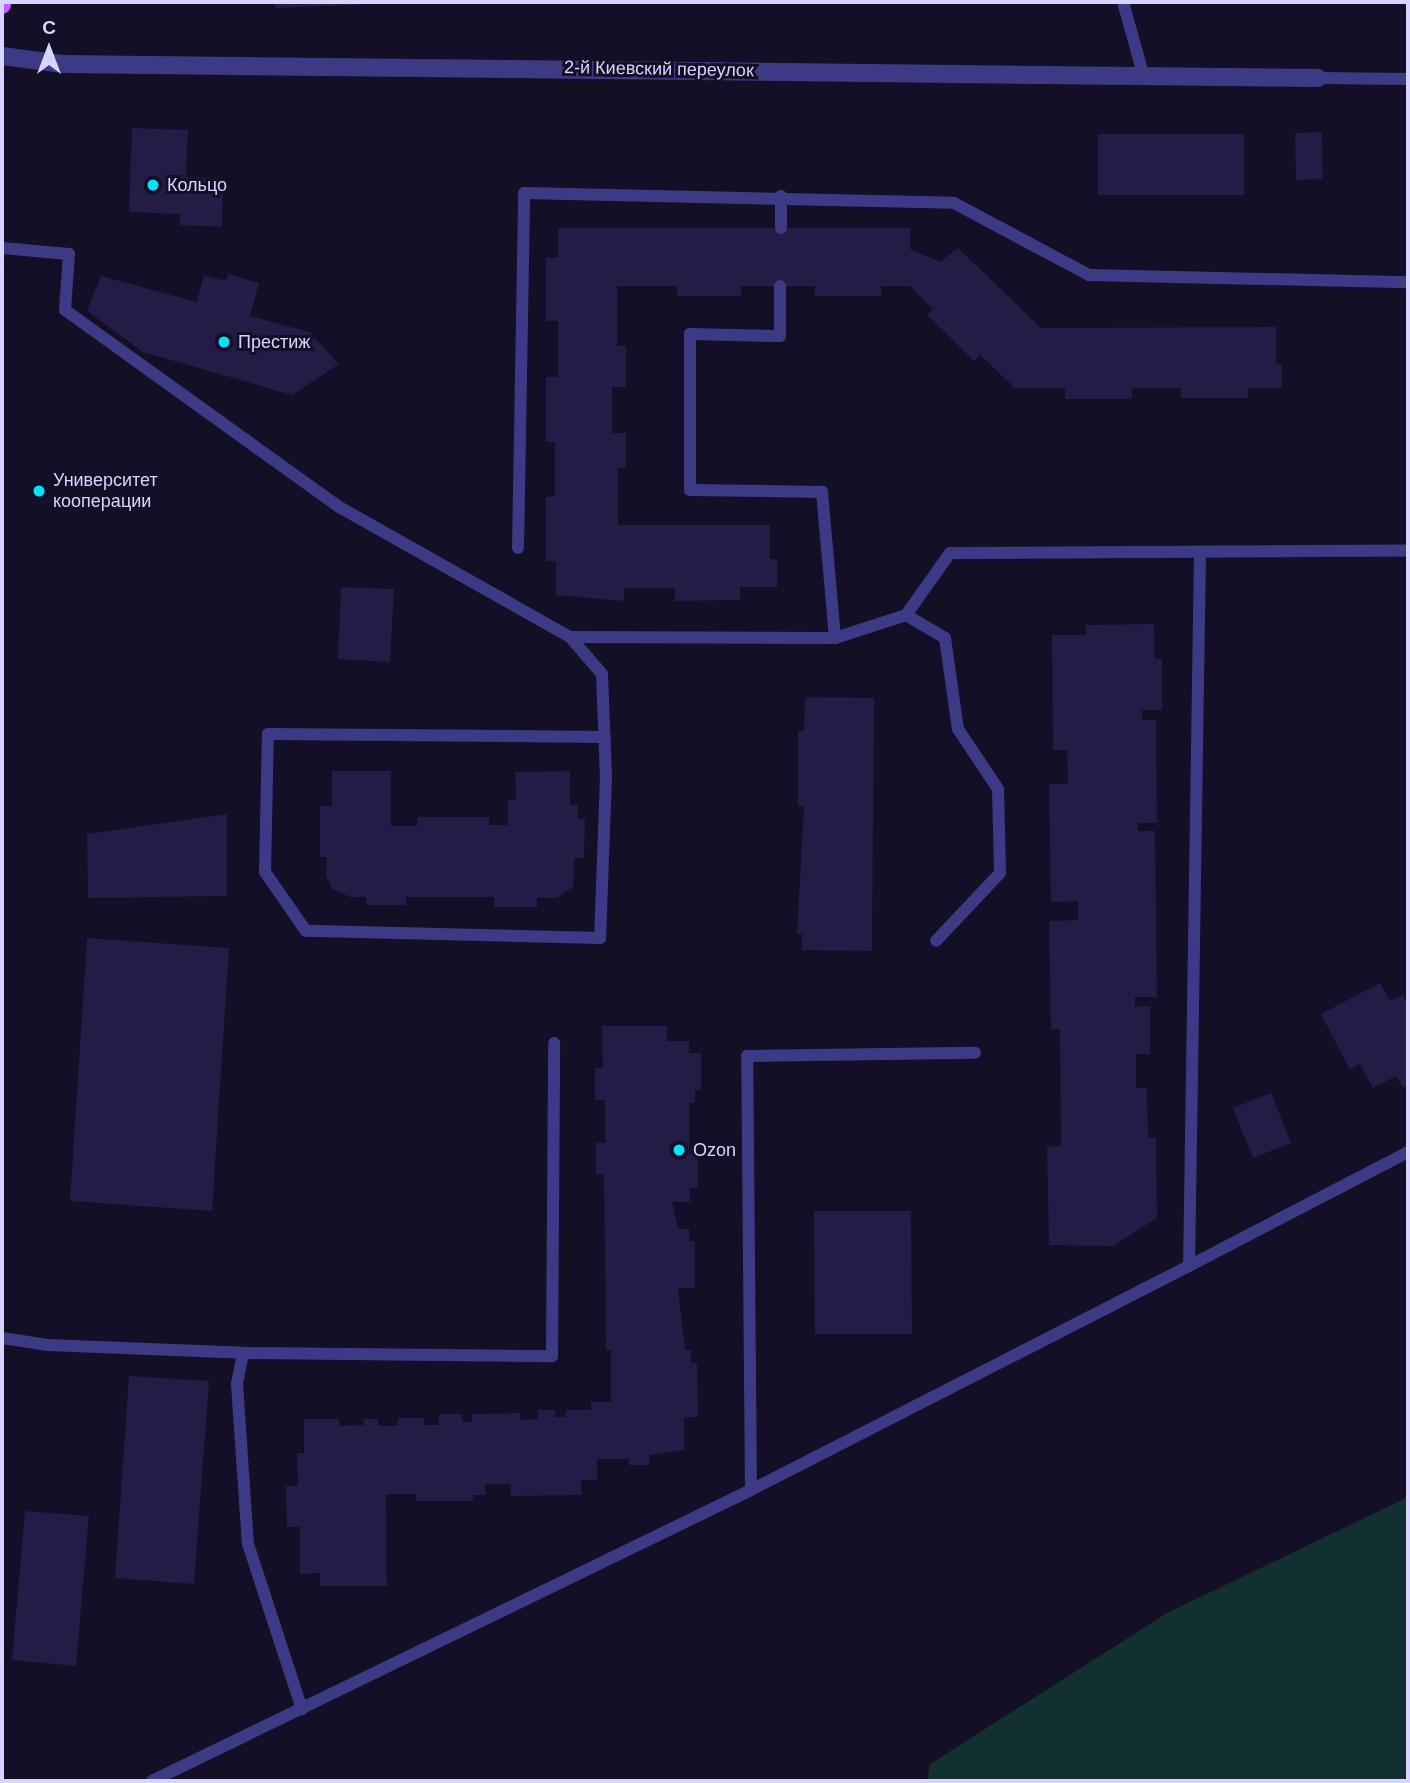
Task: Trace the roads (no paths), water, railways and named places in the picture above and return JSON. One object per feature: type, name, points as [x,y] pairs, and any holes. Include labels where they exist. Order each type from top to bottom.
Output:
[{"type":"street","name":"2-й Киевский переулок","points":[[2,56],[63,64],[1318,78]]},
{"type":"lane","points":[[1123,2],[1144,77]]},
{"type":"lane","points":[[1318,78],[1408,79]]},
{"type":"lane","points":[[518,548],[524,193],[781,196],[954,203],[1089,275],[1408,282]]},
{"type":"lane","points":[[781,196],[781,228]]},
{"type":"lane","points":[[2,248],[69,254],[65,310],[341,508],[570,637],[602,674],[605,737],[600,938],[306,931],[265,872],[268,734],[605,737]]},
{"type":"lane","points":[[780,286],[780,336],[690,334],[690,490],[822,492],[835,638]]},
{"type":"lane","points":[[570,637],[835,638],[906,615],[950,553],[1408,551]]},
{"type":"lane","points":[[1189,1266],[1200,553]]},
{"type":"lane","points":[[906,615],[946,638],[958,729],[998,789],[1000,873],[936,941]]},
{"type":"lane","points":[[2,1338],[48,1345],[243,1353],[552,1356],[554,1044]]},
{"type":"lane","points":[[751,1490],[747,1056],[975,1053]]},
{"type":"lane","points":[[152,1781],[751,1490],[1408,1152]]},
{"type":"lane","points":[[243,1353],[237,1384],[248,1544],[302,1709]]},
{"type":"place","name":"Кольцо","points":[[153,185]]},
{"type":"place","name":"Престиж","points":[[224,342]]},
{"type":"place","name":"Университет кооперации","points":[[39,491]]},
{"type":"place","name":"Ozon","points":[[679,1150]]}]
